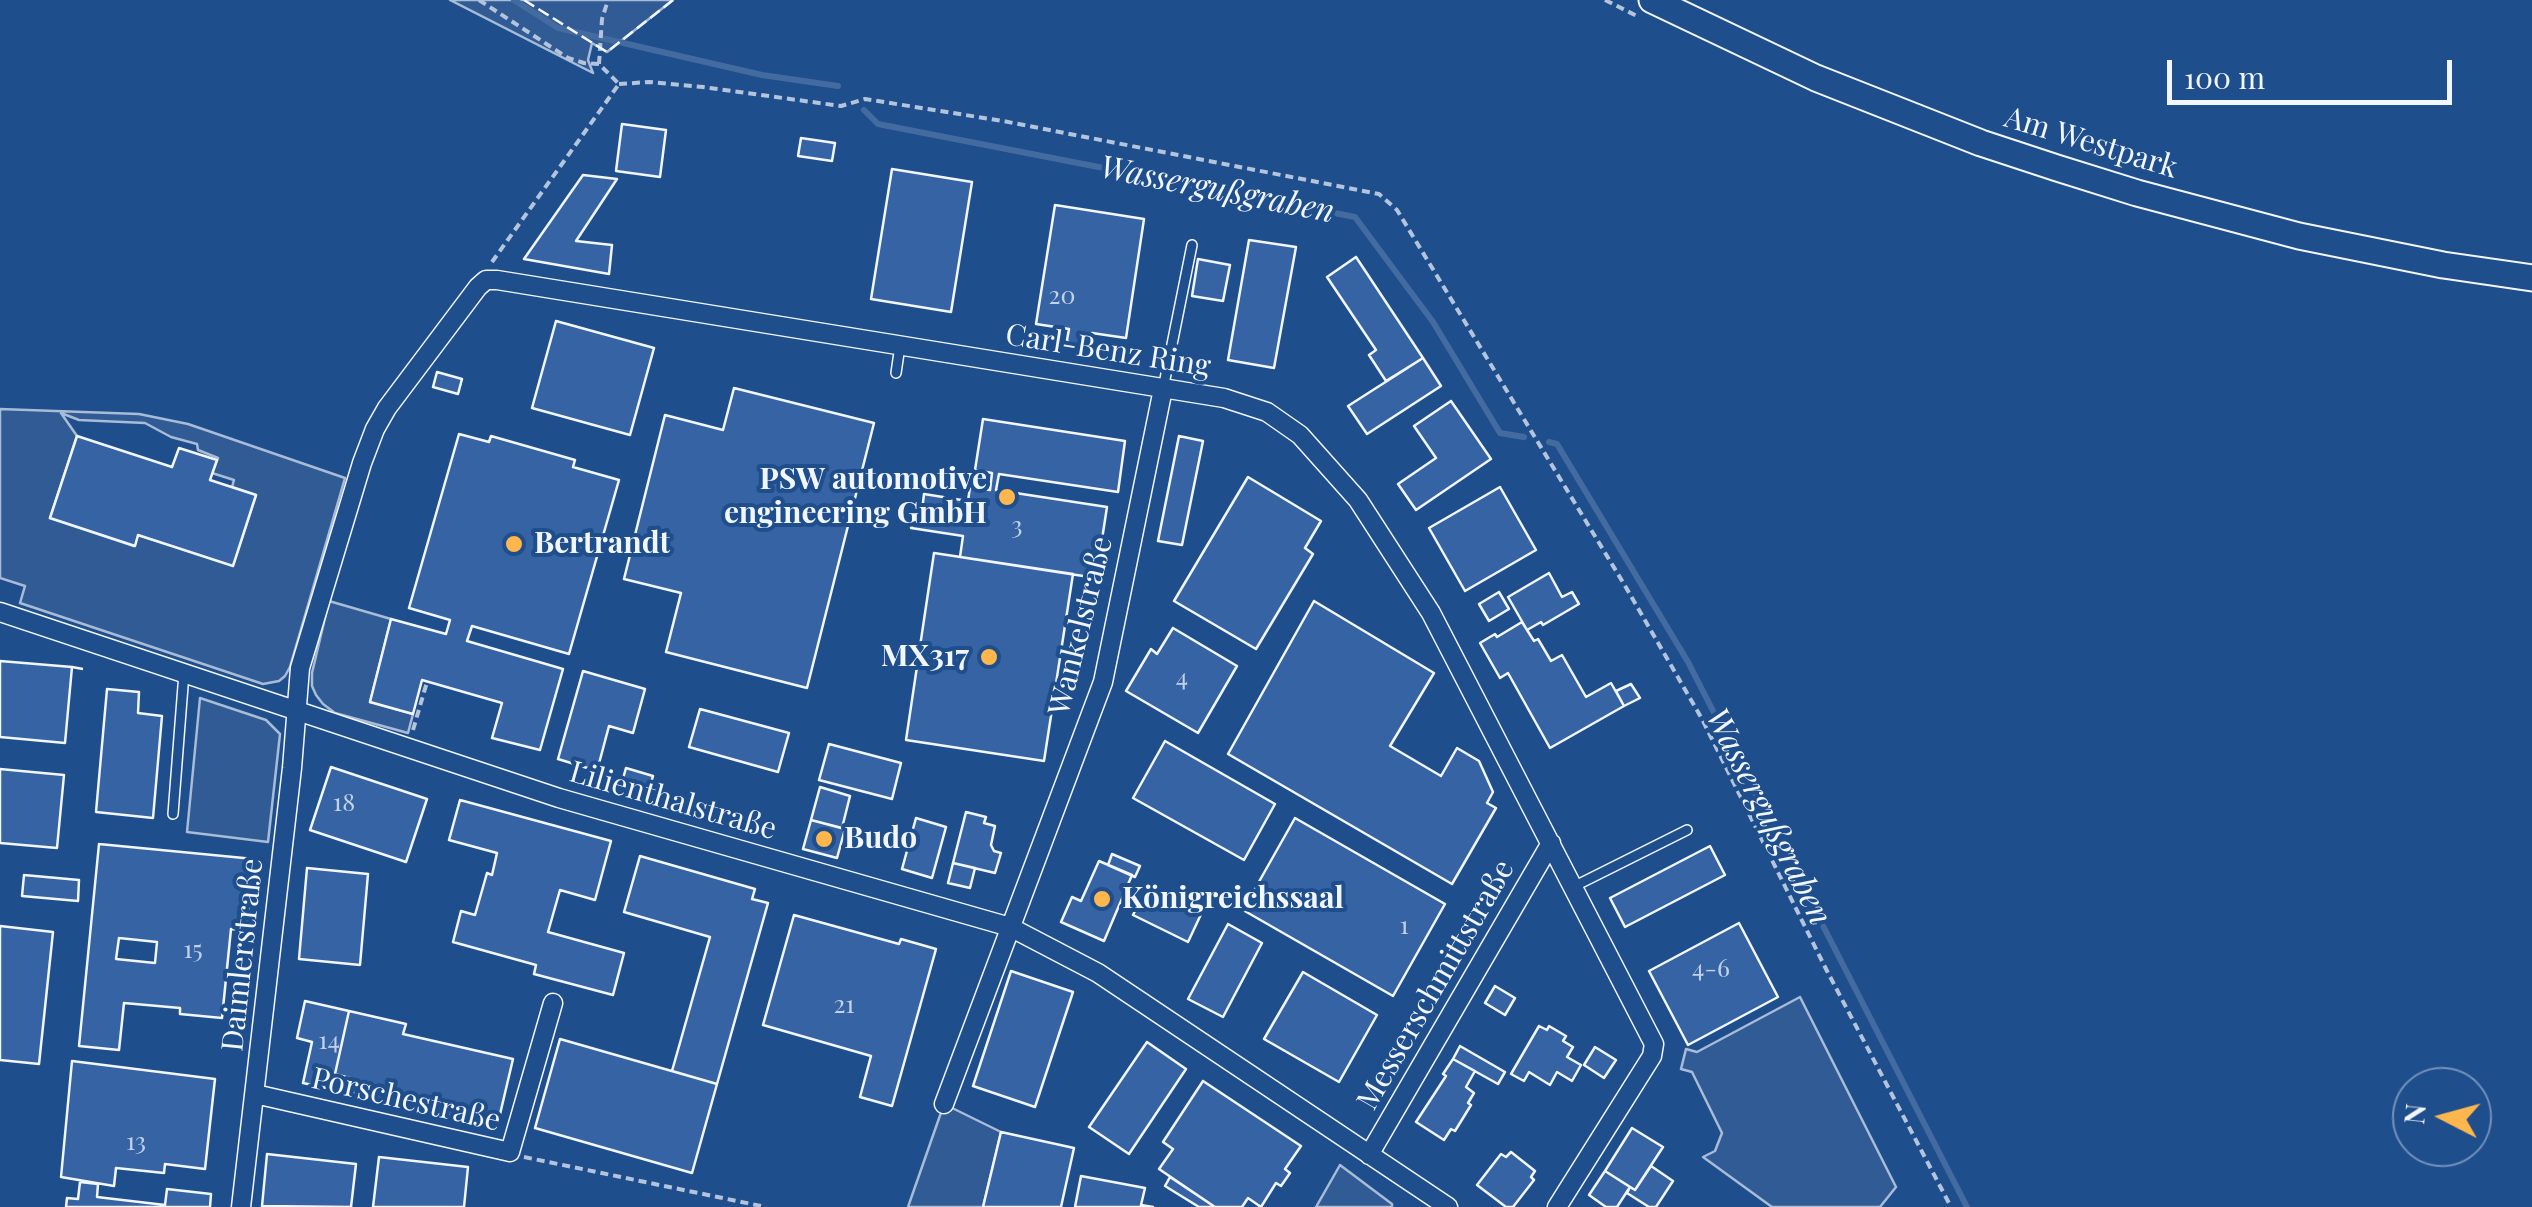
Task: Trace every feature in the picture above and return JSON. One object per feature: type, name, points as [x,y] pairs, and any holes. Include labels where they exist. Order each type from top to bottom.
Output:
[{"type":"main road","name":"Am Westpark","points":[[1652,0],[1846,91],[1982,143],[2137,194],[2299,236],[2532,278]]},
{"type":"street","name":"Carl-Benz Ring","points":[[486,280],[683,317],[900,345],[1224,398],[1267,412],[1300,436],[1348,488],[1432,614],[1654,1044],[1654,1052],[1557,1207]]},
{"type":"street","points":[[295,710],[300,668],[368,444],[387,408],[486,280]]},
{"type":"street","name":"Wankelstraße","points":[[1010,927],[1102,682],[1163,388]]},
{"type":"street","name":"Lilienthalstraße","points":[[0,612],[559,798],[1010,927],[1098,973],[1448,1207]]},
{"type":"street","name":"Daimlerstraße","points":[[241,1207],[292,768],[295,710]]},
{"type":"street","name":"Messerschmittstraße","points":[[1369,1155],[1551,843]]},
{"type":"street","points":[[944,1104],[1010,927]]},
{"type":"street","name":"Porschestraße","points":[[255,1094],[510,1152],[553,1003]]},
{"type":"lane","points":[[1163,388],[1192,245]]},
{"type":"lane","points":[[896,373],[900,345]]},
{"type":"lane","points":[[174,814],[184,673]]},
{"type":"lane","points":[[1573,887],[1686,830]]},
{"type":"path","points":[[478,0],[568,58],[584,63],[599,61]]},
{"type":"path","points":[[608,0],[599,61],[619,84]]},
{"type":"path","points":[[619,84],[648,82],[703,87],[840,106],[865,99],[1003,121],[1378,194],[1397,210],[1702,720],[1951,1207]]},
{"type":"path","points":[[486,280],[497,254],[619,84]]},
{"type":"path","points":[[408,748],[427,682]]},
{"type":"path","points":[[510,1152],[766,1207]]},
{"type":"shaded area","points":[[450,0],[673,0],[607,52],[592,43],[588,60],[593,73]]},
{"type":"shaded area","points":[[0,409],[139,414],[188,424],[345,478],[290,667],[279,681],[263,684],[20,603],[25,586],[0,578]],"holes":[[[61,413],[79,420],[145,423],[171,437],[197,444],[198,450],[218,458],[212,473],[234,480],[232,487],[256,495],[233,565],[138,535],[134,546],[50,518],[77,436]]]},
{"type":"shaded area","points":[[329,601],[391,619],[370,702],[413,714],[408,733],[335,713],[316,695],[312,673]]},
{"type":"shaded area","points":[[200,698],[266,720],[280,734],[268,842],[187,832]]},
{"type":"shaded area","points":[[1800,997],[1896,1187],[1880,1207],[1772,1207],[1703,1157],[1715,1151],[1722,1133],[1692,1072],[1681,1069],[1686,1049],[1697,1052]]},
{"type":"shaded area","points":[[944,1104],[1001,1132],[983,1207],[908,1207]]},
{"type":"shaded area","points":[[1340,1165],[1392,1204],[1392,1207],[1316,1207]]},
{"type":"building","points":[[622,124],[666,130],[660,177],[616,171]]},
{"type":"building","points":[[801,138],[835,143],[832,161],[798,156]]},
{"type":"building","points":[[892,169],[972,182],[951,312],[871,299]]},
{"type":"building","points":[[583,175],[617,179],[576,241],[612,245],[609,274],[524,259]]},
{"type":"building","points":[[1055,205],[1144,219],[1126,338],[1092,333],[1086,348],[1070,346],[1069,329],[1036,324]]},
{"type":"building","points":[[1249,240],[1296,247],[1274,368],[1228,360]]},
{"type":"building","points":[[1356,257],[1423,358],[1386,381],[1369,355],[1376,350],[1327,277]]},
{"type":"building","points":[[1198,259],[1230,265],[1223,301],[1192,296]]},
{"type":"building","points":[[556,321],[654,348],[630,435],[532,408]]},
{"type":"building","points":[[1423,358],[1441,386],[1367,434],[1348,406]]},
{"type":"building","points":[[437,372],[462,379],[458,394],[433,387]]},
{"type":"building","points":[[734,388],[874,423],[807,688],[666,652],[681,593],[624,579],[665,415],[723,430]]},
{"type":"building","points":[[1451,401],[1491,459],[1416,510],[1398,484],[1436,458],[1414,426]]},
{"type":"building","name":"PSW automotive engineering GmbH","points":[[983,419],[1125,441],[1118,492],[999,474],[996,490],[1107,507],[1096,578],[960,557],[963,536],[911,528],[914,510],[922,511],[924,494],[968,501],[970,487],[990,490],[992,473],[975,470]]},
{"type":"building","name":"Bertrandt","points":[[459,434],[489,442],[491,436],[575,460],[573,467],[619,480],[569,654],[472,626],[467,641],[563,669],[540,750],[492,738],[502,703],[422,680],[413,714],[370,702],[391,619],[446,634],[450,620],[409,608]]},
{"type":"building","points":[[77,436],[172,467],[179,448],[217,460],[210,480],[256,495],[233,566],[138,535],[135,546],[50,518]]},
{"type":"building","points":[[1179,436],[1203,441],[1182,545],[1158,541]]},
{"type":"building","points":[[1248,477],[1321,521],[1305,548],[1313,554],[1256,649],[1174,601]]},
{"type":"building","points":[[1500,487],[1536,550],[1465,591],[1429,528]]},
{"type":"building","name":"MX317","points":[[934,553],[1073,574],[1044,761],[906,740]]},
{"type":"building","points":[[1549,573],[1562,597],[1572,592],[1579,604],[1527,630],[1508,597]]},
{"type":"building","points":[[1499,592],[1509,609],[1489,621],[1479,604]]},
{"type":"building","points":[[1314,601],[1434,673],[1390,746],[1441,776],[1457,748],[1479,761],[1493,792],[1487,803],[1496,808],[1452,884],[1228,754]]},
{"type":"building","points":[[1522,622],[1551,661],[1562,655],[1586,697],[1611,683],[1624,706],[1550,748],[1508,673],[1500,678],[1480,643]]},
{"type":"building","points":[[1173,628],[1237,666],[1198,733],[1126,691],[1151,649],[1157,654]]},
{"type":"building","points":[[0,661],[72,667],[65,743],[0,737]]},
{"type":"building","points":[[583,671],[645,689],[633,733],[609,726],[597,771],[558,759]]},
{"type":"building","points":[[1631,684],[1640,698],[1624,706],[1616,691]]},
{"type":"building","points":[[107,689],[139,692],[138,713],[162,716],[153,818],[96,812]]},
{"type":"building","points":[[700,709],[789,733],[778,772],[689,747]]},
{"type":"building","points":[[1165,741],[1275,804],[1244,860],[1133,798]]},
{"type":"building","points":[[829,744],[901,763],[892,799],[819,780]]},
{"type":"building","points":[[331,767],[427,799],[406,862],[310,830]]},
{"type":"building","points":[[626,768],[653,776],[647,797],[620,789]]},
{"type":"building","points":[[0,769],[64,775],[57,848],[0,843]]},
{"type":"building","points":[[820,787],[850,796],[842,828],[811,820]]},
{"type":"building","points":[[460,800],[611,841],[595,900],[560,890],[548,932],[624,953],[613,995],[534,974],[536,965],[453,942],[461,911],[475,915],[497,853],[449,840]]},
{"type":"building","points":[[966,812],[986,817],[984,823],[995,826],[991,845],[1001,853],[995,873],[953,863]]},
{"type":"building","points":[[916,818],[946,827],[932,878],[902,869]]},
{"type":"building","points":[[1295,818],[1445,904],[1393,996],[1243,910]]},
{"type":"building","name":"Budo","points":[[811,820],[845,829],[837,858],[803,849]]},
{"type":"building","points":[[99,844],[254,859],[246,930],[231,929],[222,1018],[180,1014],[180,1008],[124,1003],[119,1050],[79,1046]],"holes":[[[119,938],[157,942],[155,963],[116,959]]]},
{"type":"building","points":[[1710,846],[1725,875],[1625,927],[1610,898]]},
{"type":"building","points":[[1112,854],[1140,866],[1135,877],[1108,865]]},
{"type":"building","points":[[640,856],[755,889],[752,899],[768,903],[717,1084],[672,1071],[710,937],[624,912]]},
{"type":"building","name":"Königreichssaal","points":[[1099,861],[1132,875],[1104,941],[1061,922],[1072,897],[1081,901]]},
{"type":"building","points":[[953,863],[975,868],[970,888],[948,883]]},
{"type":"building","points":[[307,868],[368,874],[360,965],[299,959]]},
{"type":"building","points":[[24,875],[79,880],[78,901],[22,896]]},
{"type":"building","points":[[1149,883],[1203,910],[1188,942],[1133,915]]},
{"type":"building","points":[[794,915],[899,944],[901,939],[936,949],[892,1106],[860,1097],[871,1056],[763,1025]]},
{"type":"building","points":[[1739,923],[1778,997],[1688,1045],[1649,971]]},
{"type":"building","points":[[1228,924],[1262,943],[1223,1017],[1188,999]]},
{"type":"building","points":[[0,926],[53,932],[39,1064],[0,1060]]},
{"type":"building","points":[[1011,971],[1073,992],[1035,1107],[973,1086]]},
{"type":"building","points":[[1303,972],[1377,1015],[1339,1082],[1264,1039]]},
{"type":"building","points":[[1495,986],[1515,998],[1505,1015],[1485,1003]]},
{"type":"building","points":[[305,1001],[349,1011],[335,1074],[353,1079],[350,1093],[303,1083],[312,1042],[297,1038]]},
{"type":"building","points":[[349,1011],[406,1024],[403,1034],[513,1059],[497,1127],[350,1093],[353,1079],[335,1074]]},
{"type":"building","points":[[1539,1026],[1547,1030],[1549,1026],[1566,1036],[1563,1041],[1573,1047],[1567,1057],[1581,1065],[1572,1081],[1557,1072],[1550,1085],[1529,1072],[1524,1081],[1511,1074]]},
{"type":"building","points":[[560,1039],[717,1084],[692,1173],[535,1128]]},
{"type":"building","points":[[1147,1042],[1186,1069],[1129,1154],[1089,1127]]},
{"type":"building","points":[[1460,1046],[1505,1072],[1498,1084],[1453,1059]]},
{"type":"building","points":[[1595,1047],[1616,1060],[1604,1078],[1584,1065]]},
{"type":"building","points":[[1453,1059],[1475,1071],[1466,1087],[1474,1093],[1455,1131],[1451,1129],[1444,1140],[1416,1122]]},
{"type":"building","points":[[72,1061],[215,1079],[205,1169],[165,1164],[164,1173],[116,1168],[114,1186],[61,1177]]},
{"type":"building","points":[[1203,1081],[1301,1146],[1285,1169],[1290,1173],[1281,1186],[1276,1183],[1261,1207],[1248,1198],[1242,1207],[1215,1207],[1159,1169],[1173,1149],[1163,1142]]},
{"type":"building","points":[[1632,1128],[1663,1147],[1635,1190],[1605,1171]]},
{"type":"building","points":[[1001,1132],[1074,1148],[1061,1207],[983,1207]]},
{"type":"building","points":[[1511,1152],[1535,1171],[1531,1177],[1534,1180],[1513,1207],[1506,1207],[1477,1185],[1501,1154],[1506,1157]]},
{"type":"building","points":[[267,1154],[356,1164],[351,1207],[262,1206]]},
{"type":"building","points":[[379,1157],[468,1167],[464,1207],[373,1207]]},
{"type":"building","points":[[1651,1166],[1673,1181],[1656,1207],[1649,1207],[1627,1193],[1630,1187],[1635,1190]]},
{"type":"building","points":[[1605,1171],[1630,1187],[1617,1207],[1606,1207],[1589,1195]]},
{"type":"building","points":[[1081,1176],[1145,1188],[1141,1205],[1153,1207],[1075,1207]]},
{"type":"building","points":[[1170,1177],[1215,1207],[1199,1207],[1165,1186]]},
{"type":"building","points":[[80,1182],[98,1184],[97,1197],[165,1205],[167,1189],[211,1194],[210,1207],[66,1207],[67,1198],[78,1199]]},
{"type":"waterway","name":"Wassergußgraben","points":[[514,0],[558,28],[762,75],[838,86]]},
{"type":"waterway","name":"Wassergußgraben","points":[[864,110],[878,124],[1355,217],[1433,322],[1500,433],[1524,437]]},
{"type":"waterway","name":"Wassergußgraben","points":[[1549,442],[1557,444],[1688,662],[1967,1207]]},
{"type":"fence","points":[[524,0],[607,52],[673,0]]},
{"type":"fence","points":[[72,667],[83,669]]},
{"type":"place","name":"PSW automotive engineering GmbH","points":[[1007,497]]},
{"type":"place","name":"Bertrandt","points":[[514,544]]},
{"type":"place","name":"MX317","points":[[989,657]]},
{"type":"place","name":"Budo","points":[[824,839]]},
{"type":"place","name":"Königreichssaal","points":[[1102,899]]}]
